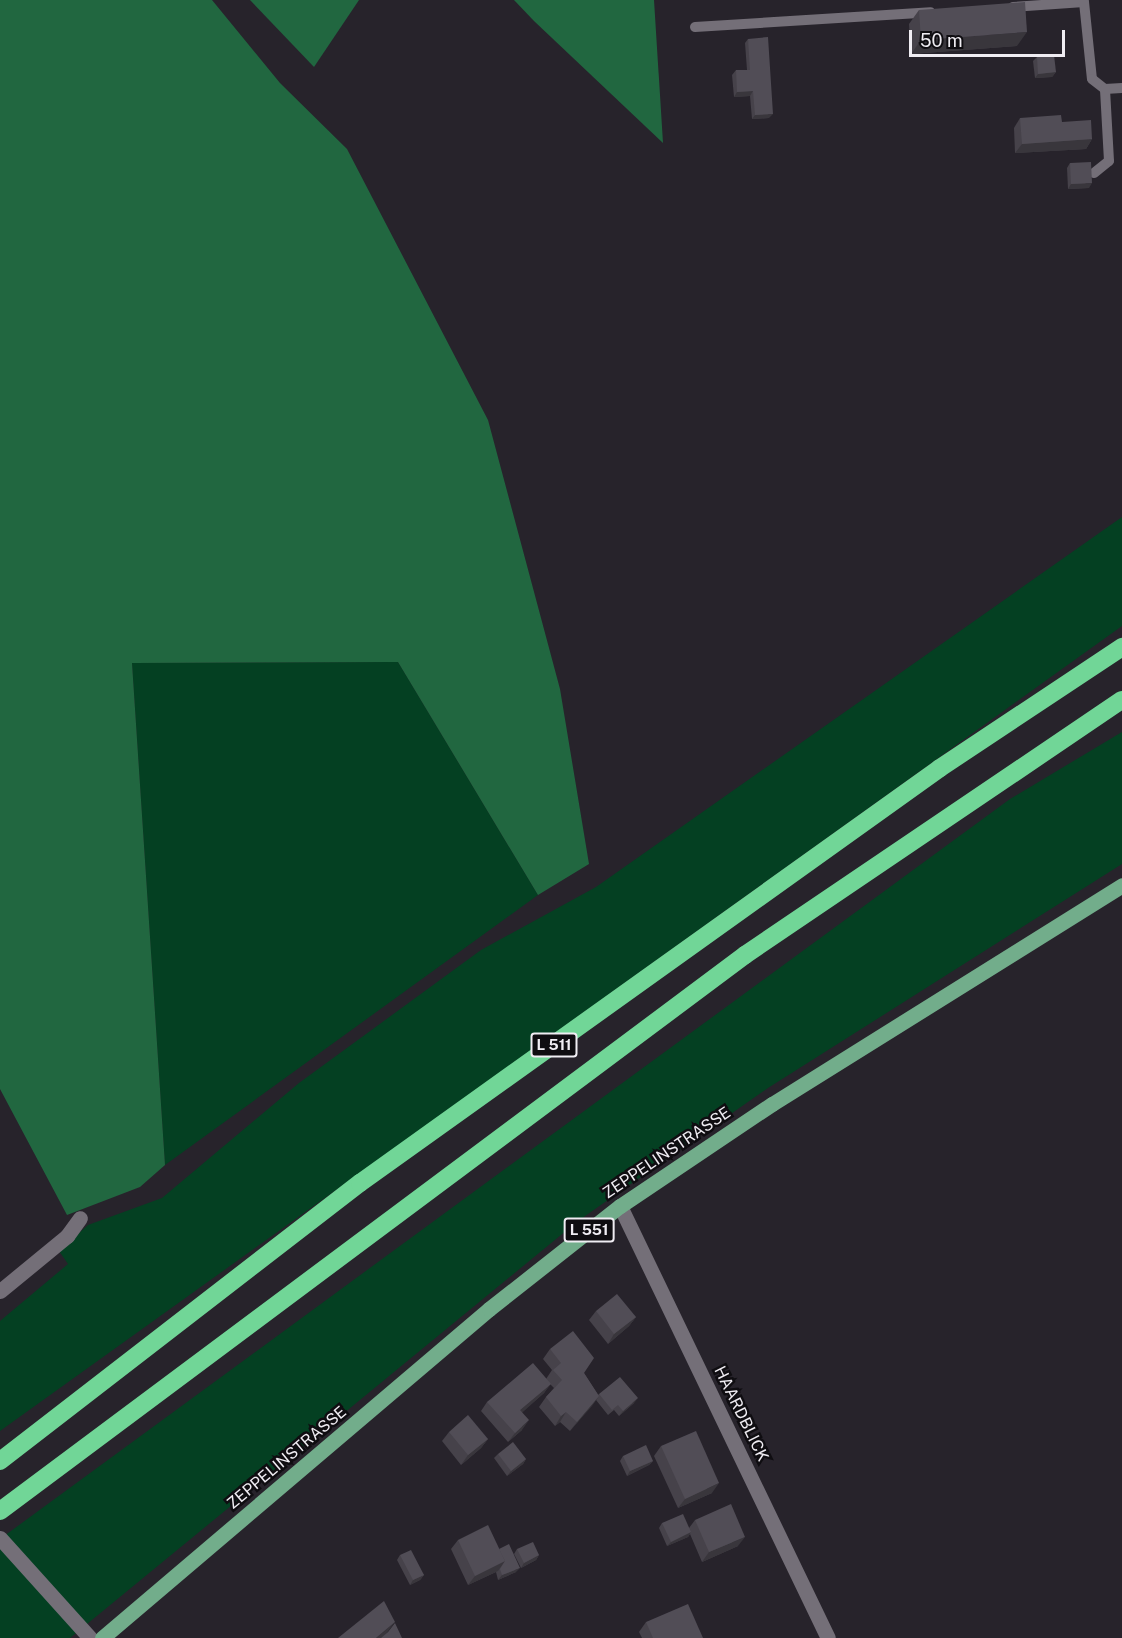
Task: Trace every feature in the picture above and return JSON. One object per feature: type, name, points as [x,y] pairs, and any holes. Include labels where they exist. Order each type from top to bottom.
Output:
[{"type":"highway","name":"L 511","points":[[0,1461],[360,1183],[940,768],[1122,647]]},
{"type":"highway","name":"L 511","points":[[6,1507],[745,955],[1122,700]]},
{"type":"main road","name":"ZEPPELINSTRASSE","points":[[102,1638],[489,1309],[620,1206],[772,1104],[1122,885]]},
{"type":"street","name":"HAARDBLICK","points":[[620,1206],[828,1638]]},
{"type":"street","points":[[0,1291],[67,1236],[80,1218]]},
{"type":"street","points":[[0,1538],[90,1638]]},
{"type":"lane","points":[[1002,8],[1084,2],[1092,79],[1105,89],[1122,88]]},
{"type":"lane","points":[[695,27],[943,11]]},
{"type":"lane","points":[[1094,173],[1109,161],[1105,89]]},
{"type":"green space","points":[[0,0],[212,0],[280,83],[347,149],[488,420],[560,689],[589,864],[538,895],[398,662],[132,663],[165,1165],[140,1187],[67,1215],[0,1089]]},
{"type":"green space","points":[[250,0],[359,0],[314,67]]},
{"type":"green space","points":[[514,0],[654,0],[663,143],[534,21]]},
{"type":"green space","points":[[1122,517],[1122,626],[0,1431],[0,1321],[68,1264],[59,1251],[88,1225],[162,1198],[299,1083],[481,950],[596,887]]},
{"type":"green space","points":[[398,662],[538,895],[165,1165],[132,663]]},
{"type":"green space","points":[[1122,732],[1122,864],[768,1088],[578,1221],[70,1638],[0,1638],[0,1539],[1010,799]]},
{"type":"building","points":[[1025,2],[1027,32],[921,40],[919,10]]},
{"type":"building","points":[[768,37],[773,114],[755,115],[753,91],[737,92],[736,70],[750,70],[748,39]]},
{"type":"building","points":[[1054,55],[1056,72],[1038,74],[1037,57]]},
{"type":"building","points":[[1061,115],[1062,122],[1091,120],[1092,139],[1022,144],[1020,118]]},
{"type":"building","points":[[1091,162],[1092,183],[1071,184],[1070,163]]},
{"type":"building","points":[[617,1294],[636,1317],[614,1334],[596,1311]]},
{"type":"building","points":[[573,1331],[594,1358],[584,1373],[599,1396],[577,1422],[566,1412],[561,1416],[546,1397],[562,1380],[553,1370],[561,1363],[550,1349]]},
{"type":"building","points":[[533,1363],[551,1384],[520,1410],[529,1420],[515,1433],[487,1402]]},
{"type":"building","points":[[620,1377],[638,1398],[623,1411],[618,1405],[612,1410],[599,1394]]},
{"type":"building","points":[[468,1415],[488,1439],[468,1455],[449,1432]]},
{"type":"building","points":[[696,1431],[719,1483],[685,1499],[661,1446]]},
{"type":"building","points":[[513,1442],[526,1459],[511,1471],[498,1454]]},
{"type":"building","points":[[646,1445],[653,1461],[630,1471],[623,1456]]},
{"type":"building","points":[[731,1504],[745,1537],[709,1552],[695,1520]]},
{"type":"building","points":[[683,1514],[691,1532],[671,1542],[662,1523]]},
{"type":"building","points":[[488,1525],[505,1561],[475,1576],[458,1540]]},
{"type":"building","points":[[533,1542],[539,1555],[524,1563],[517,1549]]},
{"type":"building","points":[[509,1544],[520,1568],[502,1575],[500,1569],[505,1561],[499,1549]]},
{"type":"building","points":[[411,1550],[424,1575],[413,1580],[400,1555]]},
{"type":"building","points":[[384,1601],[395,1622],[376,1638],[338,1638]]},
{"type":"building","points":[[688,1604],[703,1638],[653,1638],[646,1622]]},
{"type":"building","points":[[395,1623],[402,1638],[381,1638],[388,1632]]}]
